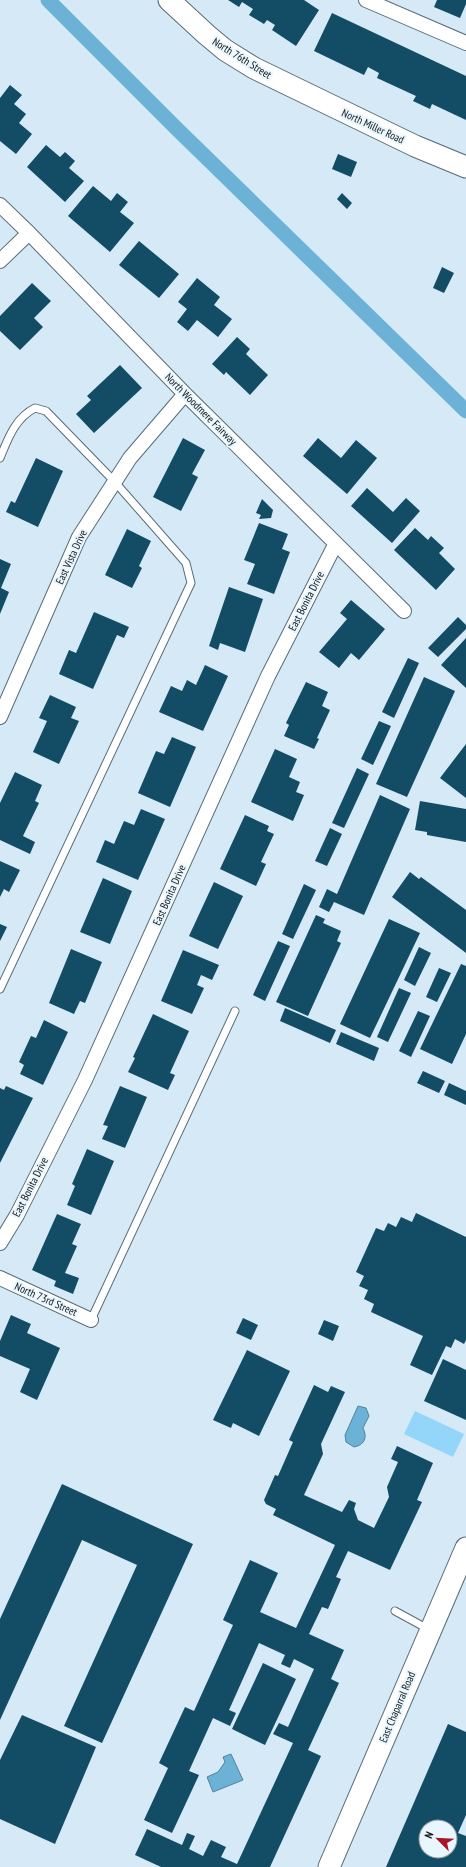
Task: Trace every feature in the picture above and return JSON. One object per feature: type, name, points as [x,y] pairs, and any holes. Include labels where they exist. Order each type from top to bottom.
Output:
[{"type":"main road","name":"North 76th Street","points":[[169,0],[225,50],[282,82]]},
{"type":"main road","name":"North Miller Road","points":[[282,82],[415,146],[466,167]]},
{"type":"main road","name":"East Chaparral Road","points":[[330,1867],[466,1548]]},
{"type":"street","points":[[366,0],[466,43]]},
{"type":"street","name":"North Woodmere Fairway","points":[[0,205],[30,233],[185,394],[335,545],[404,611]]},
{"type":"street","points":[[0,261],[30,233]]},
{"type":"street","name":"East Vista Drive","points":[[0,717],[78,537],[130,458],[185,394]]},
{"type":"street","name":"East Bonita Drive","points":[[0,1243],[17,1214],[85,1080],[268,676],[335,545]]},
{"type":"street","name":"North 73rd Street","points":[[0,1278],[92,1320]]},
{"type":"lane","points":[[0,458],[17,423],[27,412],[35,408],[46,411],[114,481],[186,563],[191,583],[0,989]]},
{"type":"lane","points":[[92,1320],[235,1011]]},
{"type":"lane","points":[[395,1611],[430,1630]]},
{"type":"shaded area","points":[[358,1406],[366,1408],[369,1416],[363,1428],[365,1438],[363,1443],[354,1447],[346,1442],[345,1435]]},
{"type":"shaded area","points":[[415,1411],[464,1434],[453,1457],[404,1434]]},
{"type":"shaded area","points":[[231,1754],[243,1780],[213,1792],[207,1777],[218,1772],[225,1762],[223,1757]]},
{"type":"building","points":[[228,0],[304,0],[319,10],[296,46],[272,30],[275,25],[267,20],[264,24],[249,15],[253,9],[242,2],[239,7]]},
{"type":"building","points":[[437,0],[466,0],[466,4],[460,18],[434,7]]},
{"type":"building","points":[[332,13],[466,76],[466,120],[432,104],[430,109],[413,101],[416,96],[377,78],[379,73],[368,67],[364,75],[314,51]]},
{"type":"building","points":[[10,85],[22,95],[14,104],[26,114],[19,123],[32,134],[16,154],[0,141],[0,98]]},
{"type":"building","points":[[46,145],[60,157],[65,152],[75,161],[69,168],[84,181],[65,202],[27,167]]},
{"type":"building","points":[[338,154],[357,162],[351,177],[332,169]]},
{"type":"building","points":[[93,186],[111,201],[117,193],[128,202],[120,212],[134,223],[110,252],[68,216]]},
{"type":"building","points":[[342,193],[352,203],[347,209],[337,199]]},
{"type":"building","points":[[139,241],[179,274],[159,298],[119,265]]},
{"type":"building","points":[[442,267],[454,273],[444,293],[433,288]]},
{"type":"building","points":[[197,278],[220,297],[214,305],[232,319],[218,337],[197,320],[188,331],[177,322],[187,309],[178,302]]},
{"type":"building","points":[[32,283],[51,301],[34,318],[43,327],[20,350],[0,331],[0,316]]},
{"type":"building","points":[[237,337],[250,349],[246,354],[268,375],[250,395],[226,372],[224,375],[212,364]]},
{"type":"building","points":[[120,365],[142,388],[94,433],[76,414],[91,400],[87,396]]},
{"type":"building","points":[[183,438],[205,450],[192,474],[198,477],[181,511],[153,497]]},
{"type":"building","points":[[318,438],[341,458],[356,440],[377,458],[347,494],[303,456]]},
{"type":"building","points":[[36,458],[63,471],[38,527],[6,512],[11,501],[15,503]]},
{"type":"building","points":[[367,488],[393,512],[406,498],[420,511],[392,543],[351,506]]},
{"type":"building","points":[[262,499],[273,510],[271,518],[259,519],[261,515],[256,513]]},
{"type":"building","points":[[259,523],[288,534],[282,549],[290,552],[274,594],[247,584],[255,564],[244,560]]},
{"type":"building","points":[[415,528],[428,540],[431,536],[444,548],[439,553],[455,569],[436,590],[394,550]]},
{"type":"building","points":[[127,529],[151,541],[139,566],[142,568],[132,588],[105,575]]},
{"type":"building","points":[[0,559],[11,564],[1,588],[9,592],[0,614]]},
{"type":"building","points":[[229,587],[263,599],[245,652],[220,643],[218,650],[209,646]]},
{"type":"building","points":[[351,600],[385,629],[359,660],[351,653],[339,668],[319,652],[347,619],[340,613]]},
{"type":"building","points":[[94,612],[129,627],[124,638],[117,635],[93,689],[59,674],[69,650],[76,653]]},
{"type":"building","points":[[458,617],[466,625],[466,629],[438,657],[428,648]]},
{"type":"building","points":[[466,638],[466,688],[441,665]]},
{"type":"building","points":[[408,658],[419,663],[394,718],[382,712]]},
{"type":"building","points":[[205,665],[228,676],[203,731],[159,712],[171,686],[182,691],[187,680],[196,685]]},
{"type":"building","points":[[424,677],[455,691],[407,797],[376,784]]},
{"type":"building","points":[[306,682],[328,692],[322,706],[330,710],[317,738],[319,739],[314,749],[284,736],[289,725],[286,723]]},
{"type":"building","points":[[50,695],[76,707],[71,718],[79,721],[59,764],[33,752],[47,721],[39,718]]},
{"type":"building","points":[[379,721],[391,726],[373,765],[361,759]]},
{"type":"building","points":[[172,737],[196,747],[170,807],[138,793],[156,751],[164,754]]},
{"type":"building","points":[[466,744],[466,798],[440,778]]},
{"type":"building","points":[[275,749],[297,759],[289,777],[300,782],[296,792],[304,795],[293,821],[251,802]]},
{"type":"building","points":[[357,768],[369,774],[344,828],[332,823]]},
{"type":"building","points":[[15,772],[42,785],[35,801],[39,803],[23,836],[35,842],[30,854],[0,840],[0,803]]},
{"type":"building","points":[[380,795],[410,809],[364,915],[334,902],[329,912],[319,907],[327,889],[337,894]]},
{"type":"building","points":[[420,801],[466,809],[466,842],[427,835],[427,832],[415,830]]},
{"type":"building","points":[[141,809],[165,819],[138,880],[96,862],[105,840],[114,844],[124,821],[134,825]]},
{"type":"building","points":[[245,815],[269,826],[267,831],[274,834],[261,862],[266,864],[256,886],[220,869]]},
{"type":"building","points":[[330,828],[342,834],[327,866],[315,861]]},
{"type":"building","points":[[0,861],[20,870],[9,892],[4,889],[0,897]]},
{"type":"building","points":[[410,872],[419,879],[421,877],[466,910],[466,953],[392,897]]},
{"type":"building","points":[[103,878],[132,891],[110,944],[80,932]]},
{"type":"building","points":[[214,882],[243,896],[218,949],[189,936]]},
{"type":"building","points":[[304,884],[316,890],[293,939],[282,934]]},
{"type":"building","points":[[316,915],[325,919],[323,923],[341,931],[337,941],[341,943],[308,1016],[276,1002]]},
{"type":"building","points":[[389,919],[420,933],[370,1038],[340,1024]]},
{"type":"building","points":[[0,924],[7,927],[0,941]]},
{"type":"building","points":[[278,941],[290,946],[265,1001],[253,995]]},
{"type":"building","points":[[419,947],[431,953],[415,986],[404,980]]},
{"type":"building","points":[[71,949],[102,962],[85,1003],[80,1001],[74,1014],[49,1003]]},
{"type":"building","points":[[183,950],[219,965],[212,980],[201,975],[197,985],[204,988],[192,1014],[161,1001]]},
{"type":"building","points":[[461,964],[466,966],[466,1034],[452,1064],[420,1049]]},
{"type":"building","points":[[439,968],[451,973],[437,1002],[426,997]]},
{"type":"building","points":[[399,988],[411,993],[388,1042],[377,1037]]},
{"type":"building","points":[[285,1008],[336,1030],[330,1043],[280,1021]]},
{"type":"building","points":[[418,1011],[430,1016],[411,1057],[399,1051]]},
{"type":"building","points":[[153,1014],[189,1031],[170,1073],[175,1075],[168,1090],[128,1072],[135,1058],[133,1057]]},
{"type":"building","points":[[44,1020],[68,1032],[43,1085],[20,1074],[24,1065],[19,1062],[31,1036],[36,1038]]},
{"type":"building","points":[[341,1032],[379,1048],[374,1061],[336,1044]]},
{"type":"building","points":[[423,1071],[445,1081],[439,1093],[417,1083]]},
{"type":"building","points":[[449,1083],[466,1091],[466,1105],[444,1095]]},
{"type":"building","points":[[6,1086],[33,1098],[0,1163],[0,1088],[4,1090]]},
{"type":"building","points":[[120,1086],[147,1097],[125,1148],[102,1139],[108,1126],[103,1125]]},
{"type":"building","points":[[87,1149],[114,1161],[91,1215],[67,1205],[75,1186],[72,1184]]},
{"type":"building","points":[[416,1213],[466,1237],[466,1340],[464,1344],[455,1339],[451,1348],[446,1346],[432,1375],[410,1365],[423,1336],[371,1312],[374,1304],[364,1299],[368,1290],[359,1286],[364,1276],[356,1272],[376,1228],[384,1231],[388,1223],[396,1227],[401,1217],[412,1222]]},
{"type":"building","points":[[57,1214],[81,1224],[72,1244],[77,1246],[65,1273],[79,1278],[73,1294],[54,1286],[56,1281],[32,1270]]},
{"type":"building","points":[[11,1315],[31,1324],[27,1333],[60,1348],[37,1400],[20,1392],[30,1369],[0,1356],[0,1341]]},
{"type":"building","points":[[243,1318],[258,1325],[251,1340],[236,1333]]},
{"type":"building","points":[[324,1320],[339,1326],[333,1341],[318,1334]]},
{"type":"building","points":[[247,1350],[290,1371],[259,1436],[233,1423],[231,1428],[213,1420]]},
{"type":"building","points":[[443,1359],[466,1370],[466,1420],[424,1401]]},
{"type":"building","points":[[314,1385],[328,1392],[331,1386],[345,1392],[321,1444],[323,1454],[304,1495],[342,1512],[349,1500],[356,1503],[354,1509],[358,1520],[374,1528],[389,1497],[387,1487],[398,1462],[391,1459],[397,1446],[433,1463],[417,1500],[422,1502],[390,1570],[348,1551],[336,1577],[341,1579],[328,1609],[322,1607],[309,1634],[344,1650],[331,1679],[339,1683],[308,1750],[321,1756],[270,1867],[161,1867],[135,1855],[147,1829],[182,1845],[187,1833],[195,1836],[189,1849],[203,1856],[211,1840],[226,1847],[221,1857],[237,1864],[293,1743],[273,1734],[279,1723],[288,1727],[314,1669],[294,1659],[290,1668],[281,1664],[285,1655],[259,1643],[229,1710],[236,1713],[230,1726],[213,1718],[189,1771],[199,1775],[172,1833],[144,1820],[168,1768],[159,1763],[185,1707],[194,1711],[233,1625],[223,1620],[250,1560],[278,1573],[260,1612],[296,1628],[335,1545],[273,1515],[276,1509],[266,1504],[264,1500],[275,1475],[278,1476],[293,1442],[289,1440]]},
{"type":"building","points":[[62,1484],[193,1544],[102,1743],[64,1726],[137,1565],[82,1540],[0,1720],[0,1619]]},
{"type":"building","points":[[263,1663],[296,1679],[265,1745],[232,1729]]},
{"type":"building","points":[[22,1715],[96,1747],[55,1844],[0,1819],[0,1760]]},
{"type":"building","points":[[448,1724],[466,1732],[466,1815],[458,1833],[466,1836],[466,1867],[386,1867]]},
{"type":"waterway","points":[[48,0],[177,129],[466,411]]}]
